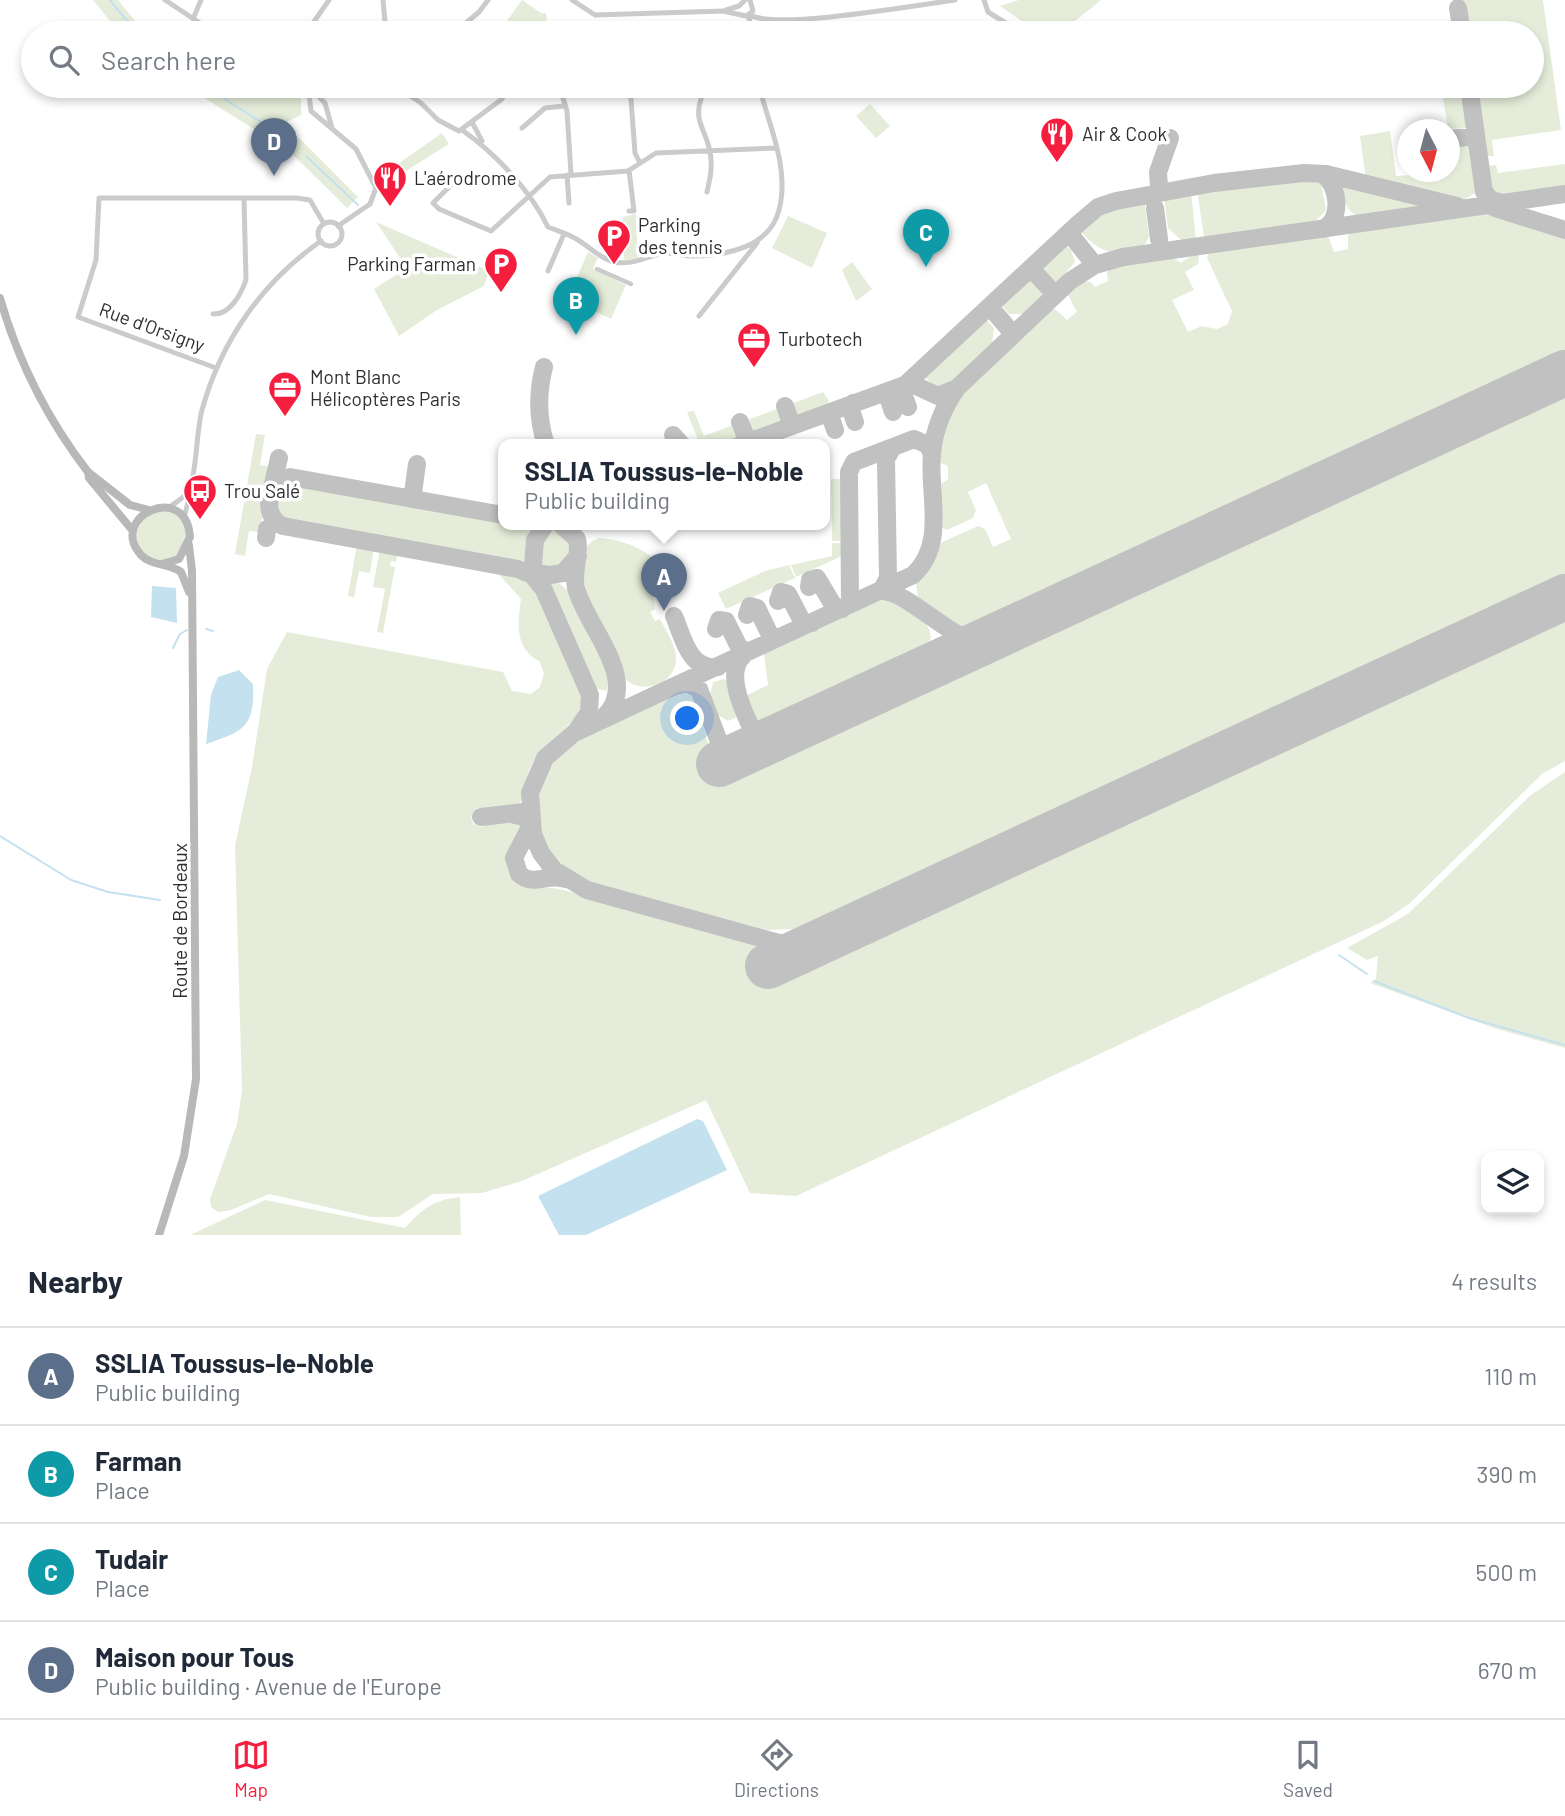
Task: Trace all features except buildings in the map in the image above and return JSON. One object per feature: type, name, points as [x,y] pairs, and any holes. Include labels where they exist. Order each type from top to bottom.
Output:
[{"type":"main road","points":[[0,298],[21,358],[42,402],[64,441],[88,472],[130,505],[149,510],[169,508],[184,518],[190,530],[189,545],[179,559],[162,564]]},
{"type":"main road","points":[[88,472],[89,478],[133,531],[139,554],[153,563],[181,572],[192,601]]},
{"type":"main road","points":[[133,531],[142,515],[149,510]]},
{"type":"main road","name":"Route de Bordeaux","points":[[159,1235],[187,1146],[195,1079],[192,601],[189,545]]},
{"type":"street","points":[[164,0],[196,21]]},
{"type":"street","points":[[193,19],[201,0]]},
{"type":"street","points":[[313,21],[329,0]]},
{"type":"street","points":[[383,0],[385,21]]},
{"type":"street","points":[[468,21],[488,0]]},
{"type":"street","points":[[572,0],[595,15],[723,11],[747,7],[767,18],[829,16],[955,0]]},
{"type":"street","points":[[984,0],[988,12],[1003,21]]},
{"type":"street","points":[[723,11],[740,14],[747,7]]},
{"type":"street","points":[[307,98],[311,111],[318,120],[332,128],[360,155],[376,188],[370,204],[338,226],[324,224]]},
{"type":"street","points":[[321,98],[326,103],[332,128]]},
{"type":"street","points":[[413,98],[438,120],[454,130],[462,130],[483,144]]},
{"type":"street","points":[[462,130],[502,98]]},
{"type":"street","points":[[563,98],[569,203]]},
{"type":"street","points":[[632,98],[635,153],[640,163]]},
{"type":"street","points":[[699,316],[767,234],[778,213],[783,191],[773,127],[763,98]]},
{"type":"street","points":[[701,99],[698,121],[710,150],[711,178],[707,192]]},
{"type":"street","points":[[522,128],[545,108],[565,106]]},
{"type":"street","points":[[472,122],[483,144],[537,204],[548,227],[614,262],[635,262],[666,253],[703,255],[757,243]]},
{"type":"street","points":[[454,181],[433,203],[439,209],[491,231],[550,177],[629,170],[656,153],[775,148]]},
{"type":"street","points":[[629,170],[634,211],[629,211]]},
{"type":"street","name":"Rue d'Orsigny","points":[[216,368],[78,317],[96,260],[99,198],[244,198]]},
{"type":"street","points":[[213,314],[227,311],[242,291],[246,280],[244,198],[310,200],[324,224]]},
{"type":"street","points":[[321,241],[319,231],[324,224]]},
{"type":"street","points":[[321,241],[331,246],[339,243],[342,232],[338,226]]},
{"type":"street","points":[[548,271],[564,234]]},
{"type":"street","points":[[169,508],[189,490],[201,417],[216,368],[259,297],[282,271],[321,241]]},
{"type":"street","points":[[597,269],[631,284]]},
{"type":"street","points":[[184,518],[191,495],[192,472]]},
{"type":"green space","points":[[93,0],[118,0],[135,21],[110,21]]},
{"type":"green space","points":[[522,0],[541,13],[546,13],[547,21],[507,21]]},
{"type":"green space","points":[[1019,0],[1101,0],[1076,21],[1023,21],[1000,6]]},
{"type":"green space","points":[[1459,0],[1543,0],[1561,130],[1492,140],[1494,156],[1485,156],[1477,98],[1544,98],[1544,21],[1465,21],[1463,4],[1459,4]]},
{"type":"green space","points":[[204,98],[301,98],[301,115],[284,123],[296,131],[296,135],[358,197],[347,208],[288,150],[260,150],[259,132]]},
{"type":"green space","points":[[1443,98],[1466,98],[1470,128],[1460,128],[1460,119],[1446,119]]},
{"type":"green space","points":[[870,104],[890,126],[876,138],[856,116]]},
{"type":"green space","points":[[1390,131],[1397,182],[1460,182],[1460,146],[1473,144],[1476,193],[1461,201],[1366,180],[1360,136]]},
{"type":"green space","points":[[442,133],[449,144],[382,186],[382,175]]},
{"type":"green space","points":[[1565,164],[1565,187],[1501,196],[1491,187],[1486,166],[1496,165],[1498,173]]},
{"type":"green space","points":[[1320,178],[1326,210],[1315,222],[1204,238],[1197,189]]},
{"type":"green space","points":[[1344,183],[1427,206],[1358,216],[1350,211],[1345,202]]},
{"type":"green space","points":[[1191,192],[1196,240],[1182,241],[1168,228],[1164,197]]},
{"type":"green space","points":[[1136,201],[1145,205],[1149,237],[1145,244],[1125,251],[1109,251],[1094,244],[1080,230],[1110,206]]},
{"type":"green space","points":[[1493,213],[1523,220],[1565,236],[1565,355],[972,629],[957,629],[918,600],[916,583],[931,562],[938,544],[978,526],[985,529],[993,547],[1011,539],[986,483],[968,492],[976,510],[973,518],[947,530],[938,526],[937,487],[948,479],[948,466],[941,463],[936,446],[942,426],[973,382],[1047,311],[1055,309],[1067,320],[1077,312],[1068,295],[1081,281],[1091,282],[1095,287],[1108,281],[1107,272],[1113,266],[1171,257],[1181,263],[1195,253],[1199,257],[1198,264],[1185,272],[1194,290],[1172,300],[1188,332],[1202,326],[1217,329],[1228,324],[1232,311],[1207,258],[1210,251],[1324,235],[1329,238],[1334,252],[1348,249],[1348,235],[1354,232]]},
{"type":"green space","points":[[636,214],[638,258],[624,260],[623,217]]},
{"type":"green space","points":[[788,216],[827,233],[812,268],[772,248]]},
{"type":"green space","points":[[376,222],[489,271],[484,286],[437,310],[399,336],[374,289],[407,268]]},
{"type":"green space","points":[[1065,245],[1071,250],[1075,262],[1055,285],[1040,268]]},
{"type":"green space","points":[[588,252],[598,258],[593,269],[626,285],[611,319],[578,303],[593,271],[577,302],[568,298]]},
{"type":"green space","points":[[852,262],[872,289],[856,301],[842,270]]},
{"type":"green space","points":[[1030,278],[1045,293],[1044,296],[1025,314],[1009,314],[1002,305]]},
{"type":"green space","points":[[986,319],[994,328],[992,345],[949,385],[937,387],[925,378]]},
{"type":"green space","points":[[1565,390],[1565,579],[822,923],[795,929],[767,930],[581,880],[559,863],[547,848],[539,831],[536,801],[539,784],[556,757],[583,737],[684,688],[695,694],[709,748],[724,778]]},
{"type":"green space","points":[[823,392],[829,401],[826,407],[800,417],[793,412],[794,403]]},
{"type":"green space","points":[[777,409],[784,414],[781,425],[756,434],[748,427],[750,419]]},
{"type":"green space","points":[[694,411],[704,436],[736,424],[739,438],[698,439],[687,412]]},
{"type":"green space","points":[[256,434],[265,435],[260,465],[270,467],[260,532],[249,531],[245,556],[235,554]]},
{"type":"green space","points":[[831,479],[843,479],[845,541],[832,541]]},
{"type":"green space","points":[[296,481],[498,518],[498,530],[529,530],[524,561],[518,563],[289,521],[278,516],[273,501],[281,486]]},
{"type":"green space","points":[[162,511],[180,518],[187,536],[180,554],[162,561],[144,554],[137,536],[144,518]]},
{"type":"green space","points":[[554,530],[568,535],[573,549],[568,563],[554,568],[540,563],[535,549],[540,535]]},
{"type":"green space","points":[[599,538],[622,542],[644,552],[653,558],[667,577],[670,589],[653,597],[655,609],[650,612],[655,621],[660,619],[673,643],[676,659],[670,676],[655,685],[638,686],[623,676],[606,647],[583,592],[586,588],[582,573],[584,552]]},
{"type":"green space","points":[[832,543],[845,543],[844,555],[796,577],[791,565],[832,556]]},
{"type":"green space","points":[[357,544],[374,547],[370,573],[359,571],[354,597],[348,596]]},
{"type":"green space","points":[[380,549],[398,552],[396,562],[391,561],[390,566],[395,567],[383,633],[377,632],[385,589],[373,587]]},
{"type":"green space","points":[[789,565],[795,578],[726,609],[718,593],[765,571]]},
{"type":"green space","points":[[495,570],[519,574],[534,585],[581,685],[583,697],[575,718],[534,760],[518,807],[490,810],[477,808],[471,816],[473,824],[482,827],[492,821],[520,821],[522,834],[511,848],[507,859],[509,870],[517,881],[587,896],[755,944],[772,979],[1565,614],[1565,761],[1542,774],[1410,903],[1384,921],[796,1196],[750,1193],[706,1100],[522,1181],[482,1193],[433,1194],[398,1217],[371,1217],[269,1194],[231,1210],[218,1212],[211,1207],[210,1199],[237,1124],[242,1090],[235,846],[252,767],[267,669],[287,632],[503,672],[512,691],[531,694],[540,687],[544,673],[539,661],[531,656],[522,642],[519,626],[521,599]]},
{"type":"green space","points":[[549,580],[560,584],[569,593],[587,620],[611,678],[606,691],[594,688],[547,587]]},
{"type":"green space","points":[[880,599],[904,604],[919,615],[931,637],[926,648],[767,724],[755,722],[745,696],[768,685],[764,653]]},
{"type":"green space","points":[[724,679],[731,683],[739,716],[728,721],[716,714],[710,696],[713,682]]},
{"type":"green space","points":[[1565,772],[1565,1048],[1494,1028],[1370,983],[1376,979],[1378,956],[1367,960],[1347,948],[1408,914],[1531,795]]},
{"type":"green space","points":[[460,1197],[461,1235],[190,1235],[265,1200],[405,1228],[429,1206],[442,1200]]},
{"type":"water","points":[[152,586],[176,588],[177,623],[151,617]]},
{"type":"water","points":[[239,670],[253,684],[249,718],[238,731],[206,744],[211,695],[218,677]]},
{"type":"water","points":[[697,1119],[703,1121],[727,1170],[586,1235],[559,1235],[538,1196]]},
{"type":"waterway","points":[[110,0],[127,21]]},
{"type":"waterway","points":[[223,98],[272,129]]},
{"type":"waterway","points":[[307,157],[358,205]]},
{"type":"waterway","points":[[206,629],[213,631]]},
{"type":"waterway","points":[[173,648],[180,634],[187,630]]},
{"type":"waterway","points":[[0,836],[71,880],[108,892],[160,900]]},
{"type":"waterway","points":[[1339,955],[1367,974]]},
{"type":"waterway","points":[[1374,981],[1469,1018],[1565,1045]]},
{"type":"taxiway","points":[[1458,8],[1460,21]]},
{"type":"taxiway","points":[[1471,98],[1484,192],[1491,200],[1502,203]]},
{"type":"taxiway","points":[[1460,138],[1476,136]]},
{"type":"taxiway","points":[[1156,193],[1159,187],[1158,172],[1170,138]]},
{"type":"taxiway","points":[[906,384],[1078,224],[1098,207],[1116,201],[1214,183],[1304,173],[1326,174],[1457,206]]},
{"type":"taxiway","points":[[1322,174],[1332,185],[1336,202],[1334,218],[1323,229]]},
{"type":"taxiway","points":[[821,940],[798,945],[779,943],[587,890],[554,870],[541,853],[533,834],[530,793],[545,758],[574,733],[913,575],[930,549],[933,534],[932,454],[937,427],[947,403],[957,388],[1070,281],[1095,265],[1123,257],[1565,194]]},
{"type":"taxiway","points":[[1155,208],[1159,239]]},
{"type":"taxiway","points":[[1495,208],[1565,230]]},
{"type":"taxiway","points":[[1074,239],[1090,259]]},
{"type":"taxiway","points":[[1037,275],[1050,289]]},
{"type":"taxiway","points":[[996,314],[1008,328]]},
{"type":"taxiway","points":[[544,367],[539,406],[544,439]]},
{"type":"taxiway","points":[[756,439],[910,383],[938,396],[957,388]]},
{"type":"taxiway","points":[[904,385],[901,388],[908,407]]},
{"type":"taxiway","points":[[890,390],[887,394],[893,412]]},
{"type":"taxiway","points":[[853,403],[850,407],[855,422]]},
{"type":"taxiway","points":[[785,406],[792,426]]},
{"type":"taxiway","points":[[833,411],[830,415],[835,430]]},
{"type":"taxiway","points":[[740,422],[747,439]]},
{"type":"taxiway","points":[[673,435],[677,439]]},
{"type":"taxiway","points":[[809,587],[810,580],[817,578],[835,608],[842,609],[850,603],[849,472],[854,462],[914,439],[928,445],[932,454]]},
{"type":"taxiway","points":[[881,591],[888,578],[886,459],[893,447]]},
{"type":"taxiway","points":[[272,488],[279,458]]},
{"type":"taxiway","points":[[408,497],[413,493],[417,464]]},
{"type":"taxiway","points":[[498,514],[290,477],[274,485],[269,502],[273,518],[283,526],[518,569],[532,575],[541,586]]},
{"type":"taxiway","points":[[266,538],[267,529]]},
{"type":"taxiway","points":[[542,530],[535,540],[533,565],[590,695],[589,712],[577,730]]},
{"type":"taxiway","points":[[567,530],[577,539],[576,588],[614,670],[617,687],[614,702],[604,717]]},
{"type":"taxiway","points":[[527,571],[550,575],[563,573],[578,556]]},
{"type":"taxiway","points":[[881,591],[902,598],[954,632],[979,644]]},
{"type":"taxiway","points":[[778,601],[781,592],[788,594],[802,621],[812,623]]},
{"type":"taxiway","points":[[747,615],[750,606],[757,608],[770,635],[780,637]]},
{"type":"taxiway","points":[[674,616],[688,651],[694,658],[700,664],[718,667]]},
{"type":"taxiway","points":[[716,629],[719,620],[726,621],[740,649],[750,651]]},
{"type":"taxiway","points":[[744,655],[735,674],[736,686],[759,744]]},
{"type":"taxiway","points":[[679,685],[687,683],[699,689],[726,760]]},
{"type":"taxiway","points":[[481,817],[524,812]]},
{"type":"taxiway","points":[[515,815],[524,817],[531,825],[514,858],[519,874],[535,880],[565,879]]},
{"type":"runway","points":[[719,764],[1565,373]]},
{"type":"runway","points":[[768,966],[1565,597]]},
{"type":"place","name":"Air & Cook","points":[[1057,164]]},
{"type":"place","name":"Maison pour Tous","points":[[274,176]]},
{"type":"place","name":"L'aérodrome","points":[[390,208]]},
{"type":"place","name":"Parking des tennis","points":[[614,266]]},
{"type":"place","name":"Tudair","points":[[926,267]]},
{"type":"place","name":"Parking Farman","points":[[501,294]]},
{"type":"place","name":"Farman","points":[[576,335]]},
{"type":"place","name":"Turbotech","points":[[754,369]]},
{"type":"place","name":"Mont Blanc Hélicoptères Paris","points":[[285,418]]},
{"type":"place","name":"Trou Salé","points":[[200,521]]},
{"type":"place","name":"SSLIA Toussus-le-Noble","points":[[664,611]]}]
